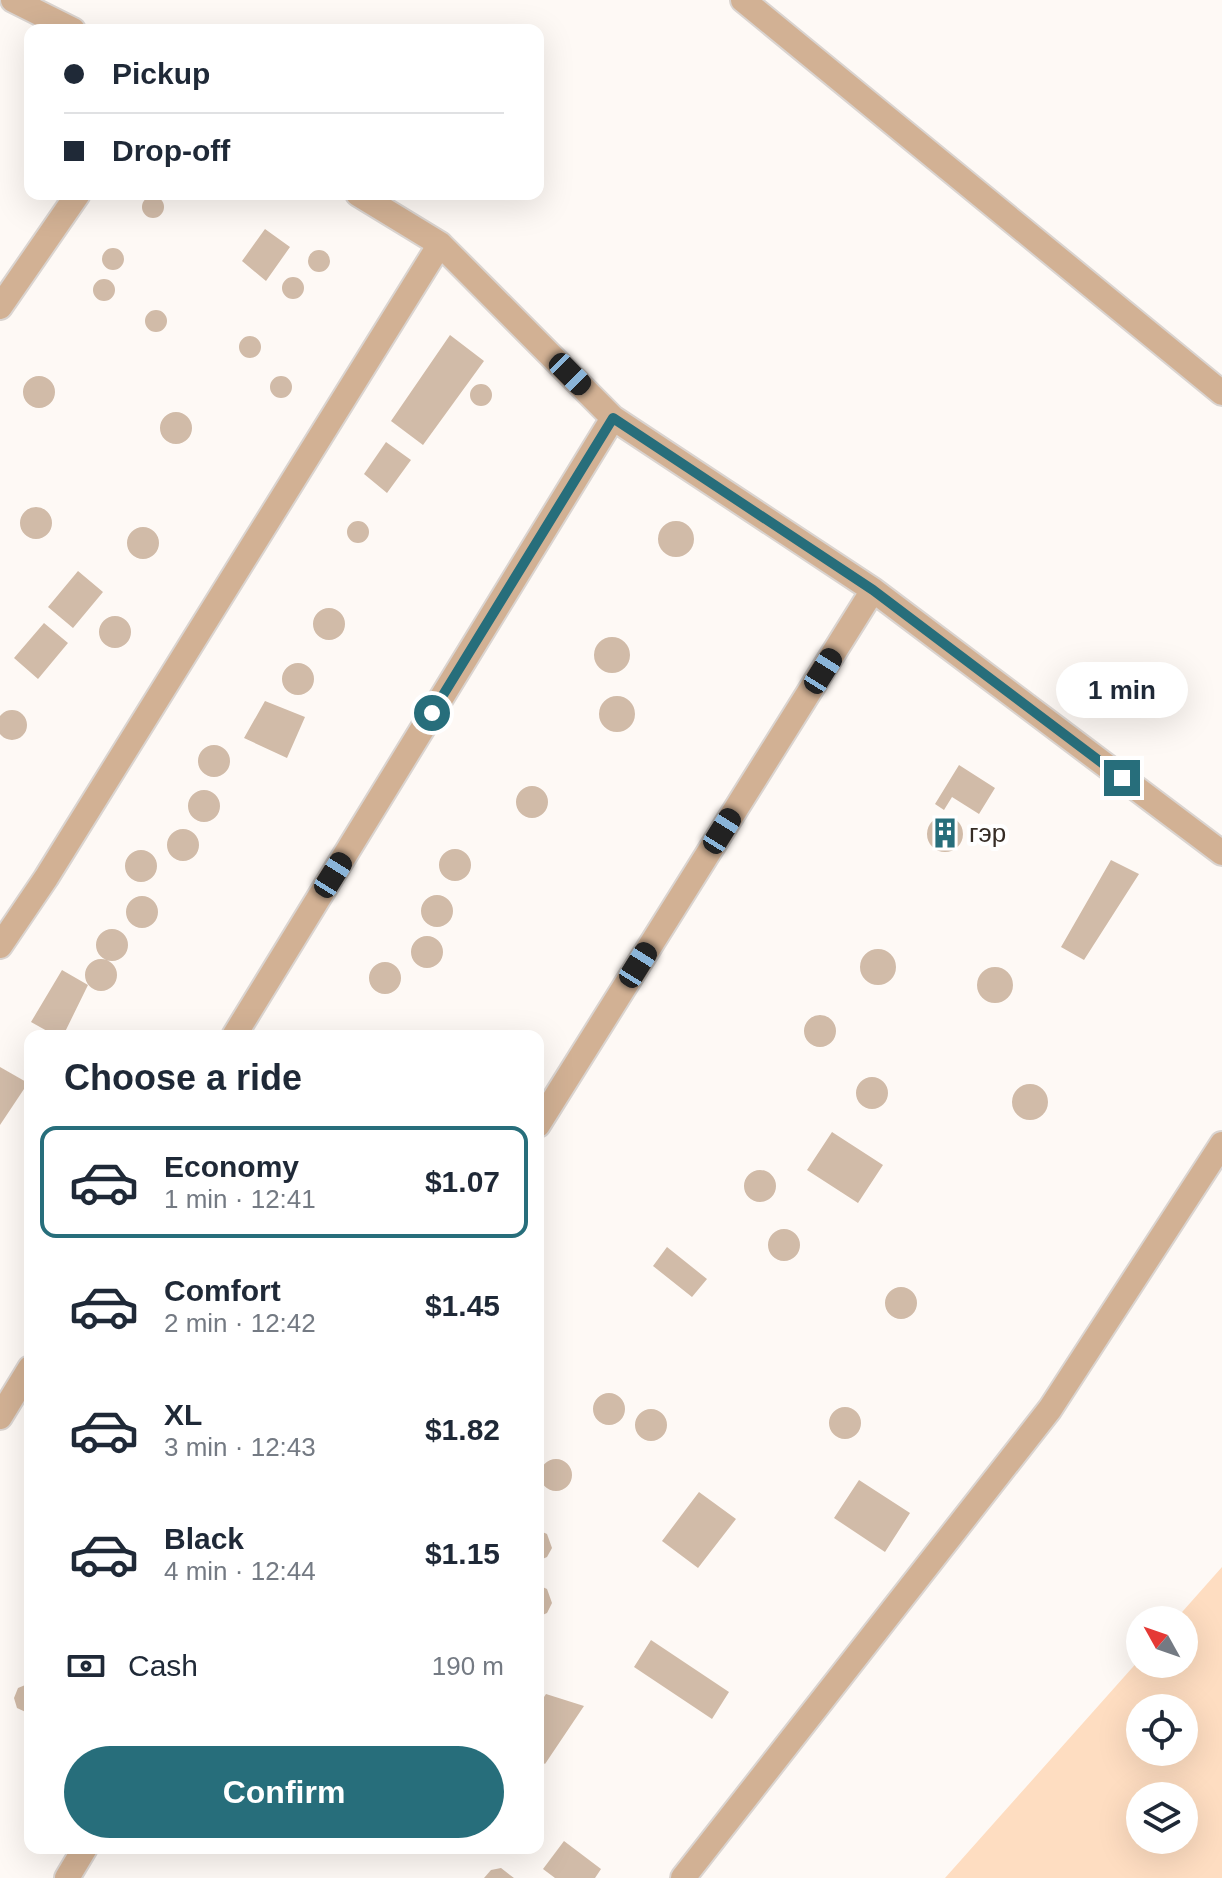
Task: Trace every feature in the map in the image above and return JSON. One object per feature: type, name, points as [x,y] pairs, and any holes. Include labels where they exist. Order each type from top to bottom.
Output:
[{"type":"street","points":[[13,0],[61,24]]},
{"type":"street","points":[[743,0],[1222,393]]},
{"type":"street","points":[[0,307],[74,200]]},
{"type":"street","points":[[368,200],[440,244],[613,418],[873,590],[1222,853]]},
{"type":"street","points":[[0,946],[46,878],[440,244]]},
{"type":"street","points":[[238,1030],[613,418]]},
{"type":"street","points":[[544,1115],[873,590]]},
{"type":"street","points":[[683,1878],[1050,1409],[1222,1144]]},
{"type":"street","points":[[0,1417],[24,1378]]},
{"type":"street","points":[[67,1878],[81,1854]]},
{"type":"shaded area","points":[[1222,1567],[1222,1878],[945,1878],[1126,1675],[1126,1678],[1198,1678],[1198,1606],[1187,1606]]},
{"type":"building","points":[[144,200],[162,200],[161,215],[153,218],[145,215],[142,207]]},
{"type":"building","points":[[265,229],[290,247],[266,281],[242,261]]},
{"type":"building","points":[[113,248],[121,251],[124,259],[121,267],[113,270],[105,267],[102,259],[105,251]]},
{"type":"building","points":[[319,250],[327,253],[330,261],[327,269],[319,272],[311,269],[308,261],[311,253]]},
{"type":"building","points":[[293,277],[301,280],[304,288],[301,296],[293,299],[285,296],[282,288],[285,280]]},
{"type":"building","points":[[104,279],[112,282],[115,290],[112,298],[104,301],[96,298],[93,290],[96,282]]},
{"type":"building","points":[[156,310],[164,313],[167,321],[164,329],[156,332],[148,329],[145,321],[148,313]]},
{"type":"building","points":[[450,335],[484,361],[423,445],[391,421]]},
{"type":"building","points":[[250,336],[258,339],[261,347],[258,355],[250,358],[242,355],[239,347],[242,339]]},
{"type":"building","points":[[39,376],[50,381],[55,392],[50,403],[39,408],[28,403],[23,392],[28,381]]},
{"type":"building","points":[[281,376],[289,379],[292,387],[289,395],[281,398],[273,395],[270,387],[273,379]]},
{"type":"building","points":[[481,384],[489,387],[492,395],[489,403],[481,406],[473,403],[470,395],[473,387]]},
{"type":"building","points":[[176,412],[187,417],[192,428],[187,439],[176,444],[165,439],[160,428],[165,417]]},
{"type":"building","points":[[386,442],[411,460],[387,493],[364,474]]},
{"type":"building","points":[[36,507],[47,512],[52,523],[47,534],[36,539],[25,534],[20,523],[25,512]]},
{"type":"building","points":[[358,521],[366,524],[369,532],[366,540],[358,543],[350,540],[347,532],[350,524]]},
{"type":"building","points":[[676,521],[688,527],[694,539],[688,551],[676,557],[664,551],[658,539],[664,527]]},
{"type":"building","points":[[143,527],[154,532],[159,543],[154,554],[143,559],[132,554],[127,543],[132,532]]},
{"type":"building","points":[[78,571],[103,592],[73,628],[48,607]]},
{"type":"building","points":[[329,608],[340,613],[345,624],[340,635],[329,640],[318,635],[313,624],[318,613]]},
{"type":"building","points":[[115,616],[126,621],[131,632],[126,643],[115,648],[104,643],[99,632],[104,621]]},
{"type":"building","points":[[44,623],[68,643],[38,679],[14,658]]},
{"type":"building","points":[[612,637],[625,642],[630,655],[625,668],[612,673],[599,668],[594,655],[599,642]]},
{"type":"building","points":[[298,663],[309,668],[314,679],[309,690],[298,695],[287,690],[282,679],[287,668]]},
{"type":"building","points":[[617,696],[630,701],[635,714],[630,727],[617,732],[604,727],[599,714],[604,701]]},
{"type":"building","points":[[265,701],[305,717],[287,758],[244,738]]},
{"type":"building","points":[[6,711],[18,711],[26,719],[26,731],[18,739],[6,739],[-1,733],[-1,717]]},
{"type":"building","points":[[214,745],[225,750],[230,761],[225,772],[214,777],[203,772],[198,761],[203,750]]},
{"type":"building","points":[[959,765],[995,788],[979,814],[952,797],[944,810],[935,804]]},
{"type":"building","points":[[532,786],[543,791],[548,802],[543,813],[532,818],[521,813],[516,802],[521,791]]},
{"type":"building","points":[[204,790],[215,795],[220,806],[215,817],[204,822],[193,817],[188,806],[193,795]]},
{"type":"building","name":"гэр","points":[[945,816],[958,821],[963,834],[958,847],[945,852],[932,847],[927,834],[932,821]]},
{"type":"building","points":[[183,829],[194,834],[199,845],[194,856],[183,861],[172,856],[167,845],[172,834]]},
{"type":"building","points":[[455,849],[466,854],[471,865],[466,876],[455,881],[444,876],[439,865],[444,854]]},
{"type":"building","points":[[141,850],[152,855],[157,866],[152,877],[141,882],[130,877],[125,866],[130,855]]},
{"type":"building","points":[[1111,860],[1139,874],[1084,960],[1061,947]]},
{"type":"building","points":[[437,895],[448,900],[453,911],[448,922],[437,927],[426,922],[421,911],[426,900]]},
{"type":"building","points":[[142,896],[153,901],[158,912],[153,923],[142,928],[131,923],[126,912],[131,901]]},
{"type":"building","points":[[112,929],[123,934],[128,945],[123,956],[112,961],[101,956],[96,945],[101,934]]},
{"type":"building","points":[[427,936],[438,941],[443,952],[438,963],[427,968],[416,963],[411,952],[416,941]]},
{"type":"building","points":[[878,949],[891,954],[896,967],[891,980],[878,985],[865,980],[860,967],[865,954]]},
{"type":"building","points":[[101,959],[112,964],[117,975],[112,986],[101,991],[90,986],[85,975],[90,964]]},
{"type":"building","points":[[385,962],[396,967],[401,978],[396,989],[385,994],[374,989],[369,978],[374,967]]},
{"type":"building","points":[[995,967],[1007,973],[1013,985],[1007,997],[995,1003],[983,997],[977,985],[983,973]]},
{"type":"building","points":[[62,970],[88,985],[66,1030],[45,1030],[31,1022]]},
{"type":"building","points":[[820,1015],[831,1020],[836,1031],[831,1042],[820,1047],[809,1042],[804,1031],[809,1020]]},
{"type":"building","points":[[0,1067],[24,1081],[24,1089],[0,1125]]},
{"type":"building","points":[[872,1077],[883,1082],[888,1093],[883,1104],[872,1109],[861,1104],[856,1093],[861,1082]]},
{"type":"building","points":[[1030,1084],[1042,1090],[1048,1102],[1042,1114],[1030,1120],[1018,1114],[1012,1102],[1018,1090]]},
{"type":"building","points":[[832,1132],[883,1165],[858,1203],[807,1170]]},
{"type":"building","points":[[760,1170],[771,1175],[776,1186],[771,1197],[760,1202],[749,1197],[744,1186],[749,1175]]},
{"type":"building","points":[[784,1229],[795,1234],[800,1245],[795,1256],[784,1261],[773,1256],[768,1245],[773,1234]]},
{"type":"building","points":[[667,1247],[707,1279],[692,1297],[653,1266]]},
{"type":"building","points":[[901,1287],[912,1292],[917,1303],[912,1314],[901,1319],[890,1314],[885,1303],[890,1292]]},
{"type":"building","points":[[609,1393],[620,1398],[625,1409],[620,1420],[609,1425],[598,1420],[593,1409],[598,1398]]},
{"type":"building","points":[[845,1407],[856,1412],[861,1423],[856,1434],[845,1439],[834,1434],[829,1423],[834,1412]]},
{"type":"building","points":[[651,1409],[662,1414],[667,1425],[662,1436],[651,1441],[640,1436],[635,1425],[640,1414]]},
{"type":"building","points":[[550,1460],[562,1460],[571,1469],[571,1481],[562,1490],[550,1490],[544,1485],[544,1465]]},
{"type":"building","points":[[859,1480],[910,1513],[885,1552],[834,1518]]},
{"type":"building","points":[[699,1492],[736,1519],[698,1568],[662,1541]]},
{"type":"building","points":[[544,1533],[552,1548],[544,1558]]},
{"type":"building","points":[[544,1588],[552,1603],[544,1614]]},
{"type":"building","points":[[651,1640],[729,1692],[712,1719],[634,1667]]},
{"type":"building","points":[[24,1686],[24,1711],[17,1708],[14,1698],[18,1688]]},
{"type":"building","points":[[546,1694],[584,1706],[545,1764],[544,1763]]},
{"type":"building","points":[[564,1841],[601,1869],[595,1878],[555,1878],[543,1869]]},
{"type":"building","points":[[501,1868],[514,1878],[484,1878],[491,1870]]},
{"type":"place","name":"гэр","points":[[945,833]]},
{"type":"route","points":[[432,713],[613,418],[873,590],[1122,778]]}]
